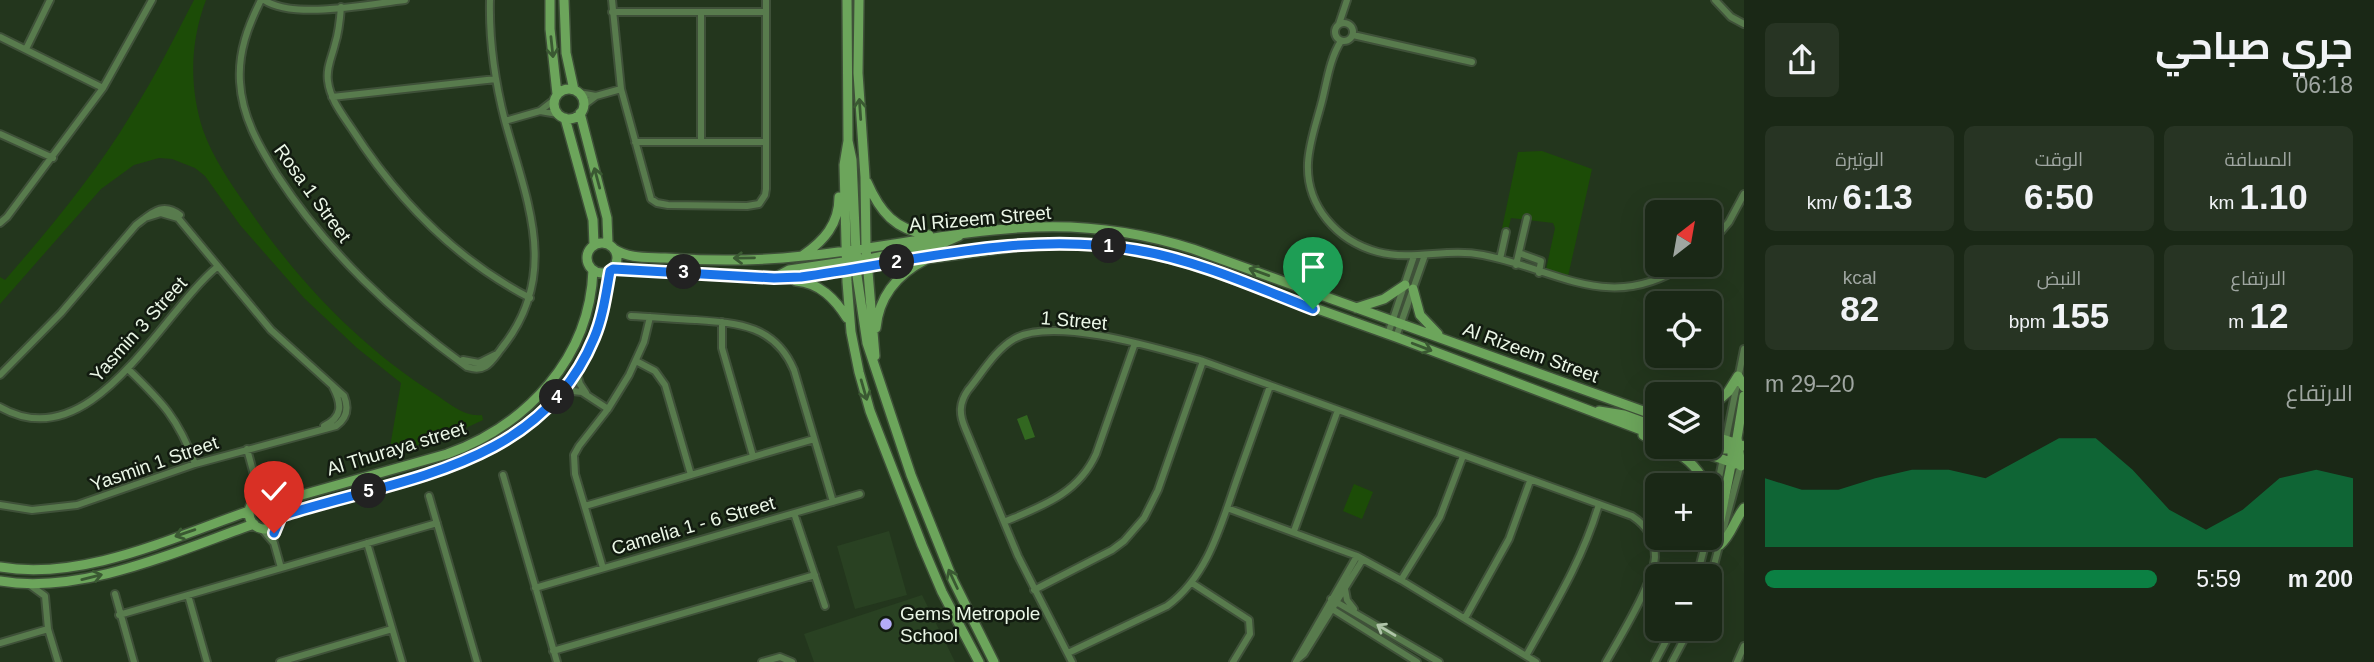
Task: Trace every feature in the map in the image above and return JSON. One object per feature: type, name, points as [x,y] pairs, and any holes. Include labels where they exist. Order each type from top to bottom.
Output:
[{"type":"street","points":[[26,49],[50,0]]},
{"type":"street","points":[[0,220],[7,217],[103,88],[152,0]]},
{"type":"street","points":[[263,0],[287,10],[405,0]]},
{"type":"street","name":"Rosa 1 Street","points":[[263,0],[244,42],[240,81],[242,101],[259,145],[311,223],[336,254],[396,312],[439,347],[470,363],[480,363],[499,352],[516,329],[530,298],[535,276],[535,236],[496,79],[490,0]]},
{"type":"street","points":[[550,0],[556,97],[554,106],[561,116],[593,220],[594,245],[587,258],[593,270],[600,273],[612,270],[687,272],[811,283],[836,302],[850,323]]},
{"type":"street","points":[[564,0],[566,53],[582,109],[611,247],[617,259],[612,270]]},
{"type":"street","points":[[612,0],[621,89],[653,201],[668,205],[747,206],[763,200],[766,189],[766,0]]},
{"type":"street","points":[[847,0],[848,141],[844,165],[846,251],[857,261]]},
{"type":"street","points":[[859,0],[858,73],[865,177],[850,323],[861,382],[887,456],[937,580],[979,662]]},
{"type":"street","points":[[1341,41],[1349,40],[1353,35],[1346,9],[1347,0]]},
{"type":"street","points":[[1716,0],[1735,20],[1744,24]]},
{"type":"street","points":[[341,7],[328,79],[332,97],[367,152],[407,202],[468,258],[499,282],[530,298]]},
{"type":"street","points":[[1341,41],[1335,33],[1346,9]]},
{"type":"street","points":[[612,12],[766,12]]},
{"type":"street","points":[[701,13],[702,142]]},
{"type":"street","points":[[1339,24],[1349,24]]},
{"type":"street","points":[[1353,35],[1472,62]]},
{"type":"street","points":[[0,37],[103,88]]},
{"type":"street","points":[[1341,41],[1333,58],[1309,156],[1308,174],[1319,209],[1329,223],[1350,240],[1374,251],[1414,256],[1459,252],[1500,259],[1576,284],[1610,287],[1659,277]]},
{"type":"street","points":[[332,97],[496,79]]},
{"type":"street","points":[[505,121],[540,111],[565,89],[596,96]]},
{"type":"street","points":[[540,111],[575,117],[596,96],[621,89]]},
{"type":"street","points":[[0,134],[53,158]]},
{"type":"street","points":[[801,257],[820,243],[836,219],[840,161],[848,141]]},
{"type":"street","points":[[848,141],[852,160],[857,261],[867,344],[927,519],[953,580],[994,662]]},
{"type":"street","points":[[635,142],[765,142]]},
{"type":"street","points":[[865,177],[878,206],[890,220],[911,232],[936,236]]},
{"type":"street","points":[[1722,230],[1744,194]]},
{"type":"street","name":"Yasmin 1 Street","points":[[0,375],[61,313],[120,242],[156,210],[168,208],[179,214],[217,267],[271,330],[330,383],[340,404],[340,411],[330,423],[315,430],[195,464],[77,505],[32,510],[0,505]]},
{"type":"street","points":[[1516,265],[1527,218]]},
{"type":"street","name":"Al Rizeem Street","points":[[857,261],[936,236],[1058,227],[1142,236],[1193,249],[1645,412]]},
{"type":"street","points":[[1500,259],[1506,232]]},
{"type":"street","points":[[774,278],[789,270],[857,261],[942,244],[964,234]]},
{"type":"street","points":[[594,245],[601,243],[624,255],[687,260],[801,257],[846,251]]},
{"type":"street","name":"Al Rizeem Street","points":[[857,261],[931,257],[1035,244],[1086,244],[1135,250],[1195,265],[1645,432]]},
{"type":"street","points":[[1519,253],[1540,260],[1542,262],[1539,273]]},
{"type":"street","points":[[1392,336],[1409,287],[1425,255]]},
{"type":"street","points":[[1414,256],[1409,287],[1420,315],[1441,338]]},
{"type":"street","points":[[875,364],[877,321],[886,294],[904,273],[931,257]]},
{"type":"street","points":[[663,271],[664,258]]},
{"type":"street","points":[[687,260],[687,272]]},
{"type":"street","name":"Yasmin 3 Street","points":[[0,407],[20,416],[34,418],[62,414],[91,402],[128,369],[177,309],[217,267]]},
{"type":"street","name":"Al Thuraya street","points":[[273,500],[447,453],[488,436],[512,421],[546,389],[575,347],[589,306],[593,270]]},
{"type":"street","name":"Al Thuraya street","points":[[279,520],[436,471],[488,451],[521,431],[564,390],[576,371],[594,338],[612,270]]},
{"type":"street","points":[[1356,308],[1409,287]]},
{"type":"street","points":[[631,316],[735,323],[756,330],[773,341],[788,357],[794,370],[832,502]]},
{"type":"street","points":[[603,568],[575,474],[575,455],[608,409],[636,361],[650,317]]},
{"type":"street","points":[[722,322],[722,348],[753,456]]},
{"type":"street","name":"1 Street","points":[[1072,662],[1034,590],[962,420],[961,404],[968,390],[1006,344],[1029,333],[1042,331],[1088,334],[1203,361],[1530,481],[1624,512],[1639,520],[1650,535],[1655,554],[1654,564],[1606,662]]},
{"type":"street","points":[[1004,522],[1058,499],[1081,480],[1096,454],[1135,343]]},
{"type":"street","points":[[1722,497],[1735,464],[1738,376],[1744,349]]},
{"type":"street","points":[[636,361],[655,371],[665,385],[691,475]]},
{"type":"street","points":[[1034,590],[1112,550],[1124,541],[1144,518],[1158,490],[1203,361]]},
{"type":"street","points":[[128,369],[174,417],[195,464]]},
{"type":"street","points":[[576,371],[580,384],[588,394],[608,409]]},
{"type":"street","points":[[1738,376],[1744,387]]},
{"type":"street","points":[[1722,397],[1738,376]]},
{"type":"street","points":[[1068,653],[1167,606],[1181,596],[1192,583],[1210,552],[1270,386]]},
{"type":"street","points":[[564,390],[588,394]]},
{"type":"street","points":[[1722,514],[1735,464],[1744,396]]},
{"type":"street","points":[[1294,531],[1338,410]]},
{"type":"street","points":[[1591,412],[1617,413],[1645,423]]},
{"type":"street","points":[[1640,430],[1645,437]]},
{"type":"street","points":[[585,506],[814,439]]},
{"type":"street","points":[[247,449],[257,486],[251,506],[258,527],[274,542]]},
{"type":"street","points":[[1401,580],[1440,517],[1463,456]]},
{"type":"street","points":[[1687,459],[1698,473]]},
{"type":"street","points":[[503,475],[557,662]]},
{"type":"street","points":[[1465,618],[1508,539],[1530,481]]},
{"type":"street","points":[[257,486],[280,506],[274,542],[281,568]]},
{"type":"street","name":"Camelia 1 - 6 Street","points":[[536,587],[860,494]]},
{"type":"street","points":[[429,496],[477,662]]},
{"type":"street","points":[[0,567],[38,571],[79,567],[125,554],[251,506],[261,498],[273,500]]},
{"type":"street","points":[[1526,656],[1572,575],[1598,504]]},
{"type":"street","points":[[1227,508],[1360,557],[1536,662]]},
{"type":"street","points":[[1722,543],[1744,508]]},
{"type":"street","points":[[794,513],[825,606]]},
{"type":"street","points":[[0,581],[30,585],[59,584],[85,579],[258,527],[273,527],[279,520]]},
{"type":"street","points":[[119,615],[437,523]]},
{"type":"street","points":[[367,543],[402,662]]},
{"type":"street","points":[[1334,601],[1345,589],[1360,557]]},
{"type":"street","points":[[1297,661],[1360,557]]},
{"type":"street","points":[[554,651],[815,575]]},
{"type":"street","points":[[1192,583],[1249,620],[1250,634],[1233,662]]},
{"type":"street","points":[[44,596],[59,584]]},
{"type":"street","points":[[30,585],[44,596],[48,629],[58,662]]},
{"type":"street","points":[[1345,589],[1349,604],[1360,615]]},
{"type":"street","points":[[115,594],[134,662]]},
{"type":"street","points":[[188,595],[207,662]]},
{"type":"street","points":[[1334,601],[1439,662]]},
{"type":"street","points":[[1330,608],[1417,662]]},
{"type":"street","points":[[1297,661],[1323,624],[1330,608]]},
{"type":"street","points":[[1323,624],[1334,620],[1350,621]]},
{"type":"street","points":[[0,643],[48,629]]},
{"type":"street","points":[[280,662],[392,629]]},
{"type":"street","points":[[1656,662],[1666,641]]},
{"type":"street","points":[[1672,662],[1683,641]]},
{"type":"street","points":[[1737,662],[1744,646]]},
{"type":"street","points":[[762,662],[780,657],[792,662]]},
{"type":"shaded area","points":[[194,0],[206,0],[194,48],[198,114],[212,151],[235,190],[309,287],[356,334],[407,376],[463,412],[482,415],[483,420],[442,439],[389,453],[401,383],[357,348],[304,298],[240,225],[205,176],[195,168],[172,159],[159,158],[134,165],[101,189],[0,304],[0,277],[5,280],[103,157],[149,86]]},
{"type":"shaded area","points":[[1542,151],[1592,169],[1567,281],[1545,274],[1555,228],[1553,223],[1511,218],[1506,239],[1500,238],[1518,152]]},
{"type":"shaded area","points":[[1027,415],[1035,437],[1025,440],[1017,419]]},
{"type":"shaded area","points":[[1354,484],[1373,492],[1362,519],[1343,511]]},
{"type":"shaded area","points":[[889,531],[907,595],[855,609],[837,546]]},
{"type":"shaded area","name":"Gems Metropole School","points":[[922,595],[955,662],[814,662],[804,634]]},
{"type":"place","name":"Gems Metropole School","points":[[886,624]]},
{"type":"route","points":[[274,533],[281,516],[455,465],[504,443],[521,431],[551,404],[576,371],[594,338],[610,271],[613,269],[774,278],[801,277],[1013,246],[1095,245],[1135,250],[1181,261],[1313,309]]}]
